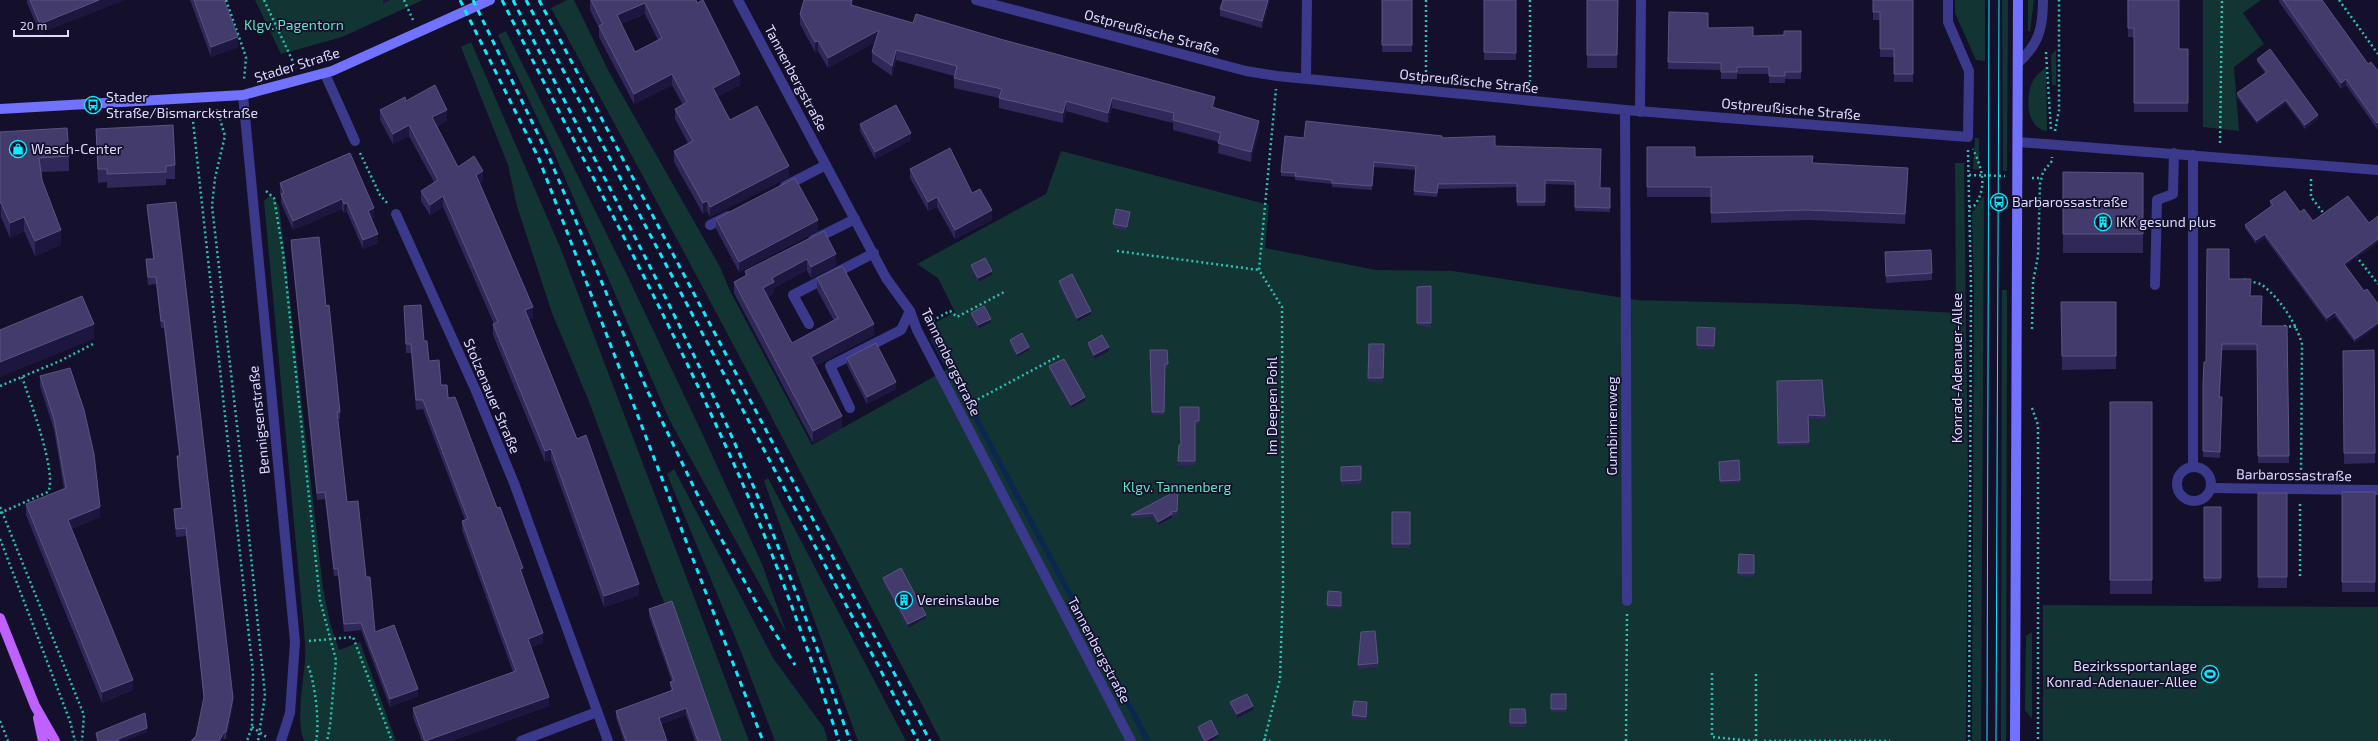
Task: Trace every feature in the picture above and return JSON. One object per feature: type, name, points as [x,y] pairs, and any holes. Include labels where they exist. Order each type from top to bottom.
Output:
[{"type":"main road","name":"Stader Straße","points":[[0,109],[243,95],[303,81],[324,74],[450,20],[490,0]]},
{"type":"main road","points":[[2015,741],[2018,0]]},
{"type":"main road","points":[[0,618],[35,706],[55,741]]},
{"type":"main road","points":[[35,706],[43,741]]},
{"type":"street","name":"Tannenbergstraße","points":[[738,0],[886,278],[910,311],[917,330],[958,410],[1131,741]]},
{"type":"street","name":"Ostpreußische Straße","points":[[976,0],[1246,71],[1277,76],[1640,112],[1968,137]]},
{"type":"street","points":[[1306,78],[1307,0]]},
{"type":"street","points":[[1640,112],[1641,0]]},
{"type":"street","points":[[1948,0],[1948,22],[1969,71],[1968,137]]},
{"type":"street","points":[[2018,63],[2031,51],[2040,32],[2043,0]]},
{"type":"street","points":[[324,74],[355,140]]},
{"type":"street","name":"Bennigsenstraße","points":[[243,95],[295,642],[290,714],[281,741]]},
{"type":"street","name":"Gumbinnenweg","points":[[1625,110],[1627,600]]},
{"type":"street","points":[[2018,142],[2378,170]]},
{"type":"street","points":[[2156,285],[2157,200],[2173,194],[2174,153]]},
{"type":"street","points":[[2193,155],[2193,466]]},
{"type":"street","points":[[778,190],[826,165]]},
{"type":"street","points":[[710,225],[737,211]]},
{"type":"street","name":"Stolzenauer Straße","points":[[396,214],[476,391],[514,483],[608,741]]},
{"type":"street","points":[[806,244],[855,219]]},
{"type":"street","points":[[809,324],[793,294],[874,253]]},
{"type":"street","points":[[850,408],[830,366],[901,330],[910,311]]},
{"type":"street","points":[[2193,466],[2202,468],[2207,472],[2210,479],[2211,488],[2205,497],[2192,501],[2182,496],[2177,486],[2178,476],[2182,471],[2193,466]]},
{"type":"street","name":"Barbarossastraße","points":[[2211,488],[2378,490]]},
{"type":"street","points":[[521,741],[597,712]]},
{"type":"path","points":[[226,0],[246,57],[243,95]]},
{"type":"path","points":[[264,0],[303,81]]},
{"type":"path","points":[[404,0],[419,33]]},
{"type":"path","points":[[1426,0],[1426,90]]},
{"type":"path","points":[[1530,0],[1530,101]]},
{"type":"path","points":[[2052,145],[2059,110],[2059,0]]},
{"type":"path","points":[[2220,157],[2222,0]]},
{"type":"path","points":[[2339,0],[2378,54]]},
{"type":"path","points":[[2032,330],[2033,282],[2038,256],[2040,184],[2043,172],[2052,161],[2048,58],[2040,32]]},
{"type":"path","points":[[1116,251],[1259,270],[1277,76]]},
{"type":"path","points":[[215,97],[225,136],[215,178],[212,206],[244,487],[264,685],[261,731],[258,741]]},
{"type":"path","points":[[190,99],[253,673],[252,727],[247,741]]},
{"type":"path","points":[[1968,137],[1982,169],[1981,197],[1974,206],[1969,207]]},
{"type":"path","name":"Konrad-Adenauer-Allee","points":[[1968,137],[1971,289],[1969,741]]},
{"type":"path","points":[[355,140],[380,195],[396,214]]},
{"type":"path","points":[[2311,164],[2312,197],[2326,216]]},
{"type":"path","points":[[1969,175],[2005,176]]},
{"type":"path","points":[[250,180],[274,198],[284,260],[320,600],[336,660],[330,726],[327,741]]},
{"type":"path","points":[[2354,253],[2378,284]]},
{"type":"path","name":"Im Deepen Pohl","points":[[1259,270],[1282,307],[1283,587],[1280,679],[1264,740]]},
{"type":"path","points":[[2244,279],[2261,284],[2282,306],[2296,327],[2302,344],[2300,576]]},
{"type":"path","points":[[917,330],[950,311],[957,317],[1006,290]]},
{"type":"path","points":[[2284,326],[2296,327]]},
{"type":"path","points":[[0,386],[93,344]]},
{"type":"path","points":[[958,410],[1059,356]]},
{"type":"path","points":[[1,513],[48,492],[50,487],[48,461],[22,377]]},
{"type":"path","points":[[2032,401],[2032,409],[2038,425],[2038,741]]},
{"type":"path","points":[[0,507],[1,513],[84,715],[82,741]]},
{"type":"path","points":[[0,539],[70,721],[75,741]]},
{"type":"path","points":[[1626,741],[1627,600]]},
{"type":"path","points":[[316,741],[317,735],[312,675],[295,642],[353,637],[392,741]]},
{"type":"path","points":[[1712,673],[1712,737],[1755,741],[1756,673]]},
{"type":"path","points":[[0,721],[8,741]]},
{"type":"path","points":[[252,727],[261,731]]},
{"type":"path","points":[[1264,740],[1270,741]]},
{"type":"path","points":[[1764,741],[1890,741]]},
{"type":"green space","name":"Klgv. Pagentorn","points":[[255,0],[423,0],[342,37],[281,54]]},
{"type":"green space","name":"Klgv. Tannenberg","points":[[567,0],[574,0],[609,72],[720,267],[730,291],[812,445],[953,366],[931,325],[955,312],[938,278],[917,264],[1046,194],[1061,151],[1269,205],[1265,248],[1376,270],[1453,271],[1637,300],[1792,304],[1956,313],[1955,163],[1964,163],[1968,479],[1966,741],[941,741],[700,281],[551,8]]},
{"type":"green space","points":[[1955,0],[1985,0],[1985,61],[1976,60],[1955,13]]},
{"type":"green space","points":[[2002,0],[2008,0],[2007,171],[2003,171]]},
{"type":"green space","points":[[2028,0],[2034,0],[2030,31],[2028,31]]},
{"type":"green space","points":[[2203,0],[2261,0],[2243,13],[2264,44],[2234,67],[2239,131],[2203,127]]},
{"type":"green space","points":[[506,31],[628,277],[701,431],[762,564],[787,634],[669,419],[555,155],[498,35]]},
{"type":"green space","points":[[471,42],[560,247],[749,741],[719,741],[698,679],[661,595],[588,399],[552,313],[517,206],[508,165],[461,47]]},
{"type":"green space","points":[[2056,50],[2056,85],[2052,85],[2051,55]]},
{"type":"green space","points":[[2046,67],[2047,131],[2040,129],[2031,118],[2028,102],[2030,87],[2033,81]]},
{"type":"green space","points":[[1975,138],[1979,138],[1979,170],[1973,169]]},
{"type":"green space","points":[[271,195],[279,206],[323,588],[330,623],[339,650],[360,642],[396,741],[305,741],[302,735],[300,714],[305,645],[264,201]]},
{"type":"green space","points":[[1984,196],[1981,741],[1972,741],[1974,289],[1972,213]]},
{"type":"green space","points":[[2002,290],[2007,290],[2006,741],[2001,741]]},
{"type":"green space","points":[[674,469],[773,658],[824,728],[828,741],[775,741],[740,649],[667,474]]},
{"type":"green space","points":[[768,478],[906,741],[858,741],[764,481]]},
{"type":"green space","name":"Bezirkssportanlage Konrad-Adenauer-Allee","points":[[2043,605],[2378,607],[2378,741],[2043,741]]},
{"type":"green space","points":[[2032,632],[2032,719],[2025,710],[2026,636]]},
{"type":"building","points":[[30,0],[99,0],[40,24]]},
{"type":"building","points":[[194,0],[224,0],[238,37],[211,47]]},
{"type":"building","points":[[591,0],[696,0],[697,3],[703,0],[740,74],[713,88],[730,120],[757,106],[789,166],[710,207],[707,201],[703,203],[674,151],[693,141],[675,109],[687,102],[672,74],[634,94],[599,26],[603,24]],"holes":[[[645,3],[662,38],[635,52],[617,15]]]},
{"type":"building","points":[[804,0],[852,0],[851,5],[913,23],[916,14],[1000,39],[1215,97],[1212,107],[1259,121],[1251,152],[1218,143],[1221,133],[1173,120],[1174,113],[1112,98],[1108,113],[1066,101],[1063,113],[999,98],[1002,89],[954,78],[957,66],[896,50],[892,66],[872,52],[879,30],[828,58],[818,41],[815,42],[800,14]]},
{"type":"building","points":[[1223,0],[1268,0],[1262,21],[1220,9]]},
{"type":"building","points":[[1382,0],[1412,0],[1412,45],[1382,45]]},
{"type":"building","points":[[1484,0],[1516,0],[1516,53],[1484,52]]},
{"type":"building","points":[[1587,0],[1618,0],[1617,55],[1587,55]]},
{"type":"building","points":[[1873,0],[1913,0],[1913,74],[1894,74],[1894,49],[1880,49],[1880,12],[1873,12]]},
{"type":"building","points":[[2128,0],[2179,0],[2179,49],[2188,49],[2188,103],[2134,103],[2134,28],[2128,28]]},
{"type":"building","points":[[2283,0],[2322,0],[2368,64],[2371,62],[2378,71],[2377,123],[2346,79],[2341,83]]},
{"type":"building","points":[[1669,12],[1708,13],[1708,28],[1753,27],[1753,36],[1784,35],[1784,31],[1801,31],[1801,72],[1785,72],[1785,76],[1769,76],[1769,67],[1737,67],[1737,72],[1721,72],[1721,63],[1668,62]]},
{"type":"building","points":[[2270,49],[2318,115],[2305,125],[2286,100],[2257,121],[2237,93],[2267,72],[2257,59]]},
{"type":"building","points":[[435,85],[447,110],[432,117],[458,167],[474,156],[483,171],[476,175],[533,307],[525,310],[577,439],[586,435],[639,584],[604,596],[551,449],[545,451],[493,324],[498,322],[443,196],[430,205],[421,191],[438,180],[409,125],[393,134],[380,110],[405,97],[406,101]]},
{"type":"building","points":[[896,105],[911,133],[875,152],[860,124]]},
{"type":"building","points":[[1306,121],[1442,136],[1442,138],[1495,136],[1495,146],[1601,149],[1600,188],[1610,188],[1610,208],[1575,207],[1575,181],[1545,180],[1545,202],[1517,202],[1517,183],[1438,184],[1437,193],[1414,191],[1416,166],[1374,162],[1372,186],[1332,183],[1332,180],[1295,176],[1296,173],[1281,172],[1285,136],[1304,138]]},
{"type":"building","points":[[173,125],[175,165],[166,166],[166,172],[107,174],[107,169],[98,169],[96,129]]},
{"type":"building","points":[[67,128],[69,156],[39,158],[42,180],[61,230],[35,241],[24,217],[10,223],[0,203],[0,132]]},
{"type":"building","points":[[1647,147],[1695,147],[1695,157],[1813,156],[1812,163],[1908,168],[1905,214],[1808,210],[1711,213],[1711,187],[1647,187]]},
{"type":"building","points":[[950,148],[972,193],[980,189],[992,210],[955,230],[937,197],[928,202],[910,169]]},
{"type":"building","points":[[350,153],[374,208],[368,211],[378,234],[363,240],[347,203],[344,204],[342,199],[293,221],[281,194],[284,193],[280,183]]},
{"type":"building","name":"IKK gesund plus","points":[[2063,172],[2143,173],[2143,234],[2063,234]]},
{"type":"building","points":[[795,178],[818,220],[739,262],[716,219]]},
{"type":"building","points":[[2285,191],[2300,212],[2304,209],[2313,221],[2348,196],[2369,223],[2378,216],[2378,239],[2344,264],[2364,291],[2367,289],[2378,304],[2378,323],[2355,339],[2335,312],[2327,318],[2265,234],[2256,240],[2245,225],[2273,205],[2270,201]]},
{"type":"building","points":[[176,202],[233,698],[226,732],[224,732],[219,741],[191,741],[196,736],[204,697],[186,528],[176,529],[174,509],[182,508],[177,456],[180,456],[164,321],[161,321],[156,277],[148,277],[146,259],[154,259],[147,205]]},
{"type":"building","points":[[1116,209],[1130,212],[1127,227],[1113,224]]},
{"type":"building","points":[[824,231],[836,254],[811,267],[807,259],[772,278],[774,282],[763,288],[792,343],[838,318],[817,278],[842,266],[874,324],[811,357],[842,416],[813,431],[734,282],[747,275],[745,271]]},
{"type":"building","points":[[319,237],[326,306],[329,305],[340,412],[337,412],[347,502],[358,501],[366,577],[370,577],[375,632],[394,625],[418,689],[390,699],[361,623],[344,624],[338,569],[334,569],[325,492],[317,493],[291,240]]},
{"type":"building","points":[[2207,249],[2229,249],[2229,279],[2251,279],[2250,296],[2262,296],[2261,326],[2287,326],[2289,456],[2258,456],[2257,344],[2222,344],[2219,397],[2222,397],[2220,452],[2203,451],[2203,385],[2204,362],[2206,362]]},
{"type":"building","points":[[1931,250],[1932,273],[1886,276],[1885,252]]},
{"type":"building","points":[[985,258],[992,271],[978,278],[971,265]]},
{"type":"building","points":[[1072,274],[1091,311],[1077,318],[1059,281]]},
{"type":"building","points":[[1431,286],[1431,323],[1417,323],[1417,287]]},
{"type":"building","points":[[82,296],[94,324],[0,362],[0,330]]},
{"type":"building","points":[[2061,302],[2116,302],[2116,356],[2062,356]]},
{"type":"building","points":[[421,305],[424,341],[427,341],[429,361],[439,360],[441,385],[447,385],[448,398],[455,397],[497,508],[500,507],[523,568],[520,569],[543,633],[528,639],[549,697],[425,741],[413,708],[516,671],[462,521],[468,519],[423,400],[416,400],[411,344],[406,344],[404,306]]},
{"type":"building","points":[[984,306],[991,319],[978,325],[971,313]]},
{"type":"building","points":[[1697,327],[1715,328],[1714,346],[1697,345]]},
{"type":"building","points":[[1022,333],[1029,347],[1017,354],[1010,340]]},
{"type":"building","points":[[1102,335],[1109,347],[1094,355],[1088,343]]},
{"type":"building","points":[[876,343],[896,382],[867,397],[847,358]]},
{"type":"building","points":[[1369,344],[1384,344],[1383,378],[1368,378]]},
{"type":"building","points":[[1150,350],[1167,350],[1168,364],[1165,364],[1164,412],[1152,412]]},
{"type":"building","points":[[2374,350],[2375,453],[2344,453],[2343,351]]},
{"type":"building","points":[[1064,359],[1085,397],[1071,405],[1049,366]]},
{"type":"building","points":[[70,368],[84,410],[94,454],[100,507],[68,520],[133,680],[102,692],[26,504],[66,488],[54,419],[40,376]]},
{"type":"building","points":[[1822,380],[1825,416],[1808,415],[1809,442],[1778,443],[1777,381]]},
{"type":"building","points":[[2110,402],[2152,402],[2152,580],[2110,580]]},
{"type":"building","points":[[1180,407],[1199,407],[1199,421],[1195,421],[1195,461],[1178,461],[1179,445],[1181,445]]},
{"type":"building","points":[[1739,460],[1740,480],[1720,481],[1719,462]]},
{"type":"building","points":[[1361,466],[1361,480],[1341,481],[1341,467]]},
{"type":"building","points":[[1178,490],[1177,511],[1171,512],[1172,514],[1158,522],[1153,513],[1131,515]]},
{"type":"building","points":[[2342,492],[2375,492],[2375,582],[2342,582]]},
{"type":"building","points":[[2258,493],[2287,493],[2287,577],[2258,577]]},
{"type":"building","points":[[2204,507],[2221,507],[2221,578],[2204,578]]},
{"type":"building","points":[[1392,512],[1410,512],[1410,544],[1392,544]]},
{"type":"building","points":[[1739,554],[1754,555],[1754,573],[1738,573]]},
{"type":"building","name":"Vereinslaube","points":[[901,568],[926,615],[908,624],[883,578]]},
{"type":"building","points":[[1328,591],[1341,592],[1341,606],[1327,605]]},
{"type":"building","points":[[672,601],[721,741],[698,741],[686,708],[659,718],[667,741],[626,741],[616,711],[673,690],[670,682],[674,681],[649,609]]},
{"type":"building","points":[[1375,631],[1378,663],[1358,665],[1361,632]]},
{"type":"building","points":[[1247,694],[1253,706],[1237,714],[1230,702]]},
{"type":"building","points":[[1551,694],[1566,694],[1566,709],[1551,709]]},
{"type":"building","points":[[1354,701],[1367,702],[1366,717],[1352,715]]},
{"type":"building","points":[[1510,709],[1525,709],[1526,723],[1510,723]]},
{"type":"building","points":[[145,713],[147,728],[118,739],[119,741],[98,741],[96,733]]},
{"type":"building","points":[[1211,720],[1218,734],[1205,741],[1198,727]]},
{"type":"waterway","points":[[933,339],[967,402]]},
{"type":"waterway","points":[[970,407],[1148,741]]},
{"type":"tram line","points":[[1987,741],[1989,0]]},
{"type":"tram line","points":[[1996,741],[1999,0]]},
{"type":"railway","points":[[460,0],[539,159],[763,741]]},
{"type":"railway","points":[[473,0],[549,157],[648,392],[700,500],[758,606],[795,665]]},
{"type":"railway","points":[[502,0],[693,375],[751,503],[775,562],[839,741]]},
{"type":"railway","points":[[513,0],[677,320],[728,428],[745,466],[792,583],[850,741]]},
{"type":"railway","points":[[526,0],[918,741]]},
{"type":"railway","points":[[539,0],[930,741]]},
{"type":"place","name":"Stader Straße/Bismarckstraße","points":[[93,105]]},
{"type":"place","name":"Wasch-Center","points":[[18,149]]},
{"type":"place","name":"Barbarossastraße","points":[[1999,202]]},
{"type":"place","name":"IKK gesund plus","points":[[2103,222]]},
{"type":"place","name":"Vereinslaube","points":[[904,600]]},
{"type":"place","name":"Bezirkssportanlage Konrad-Adenauer-Allee","points":[[2210,674]]}]
